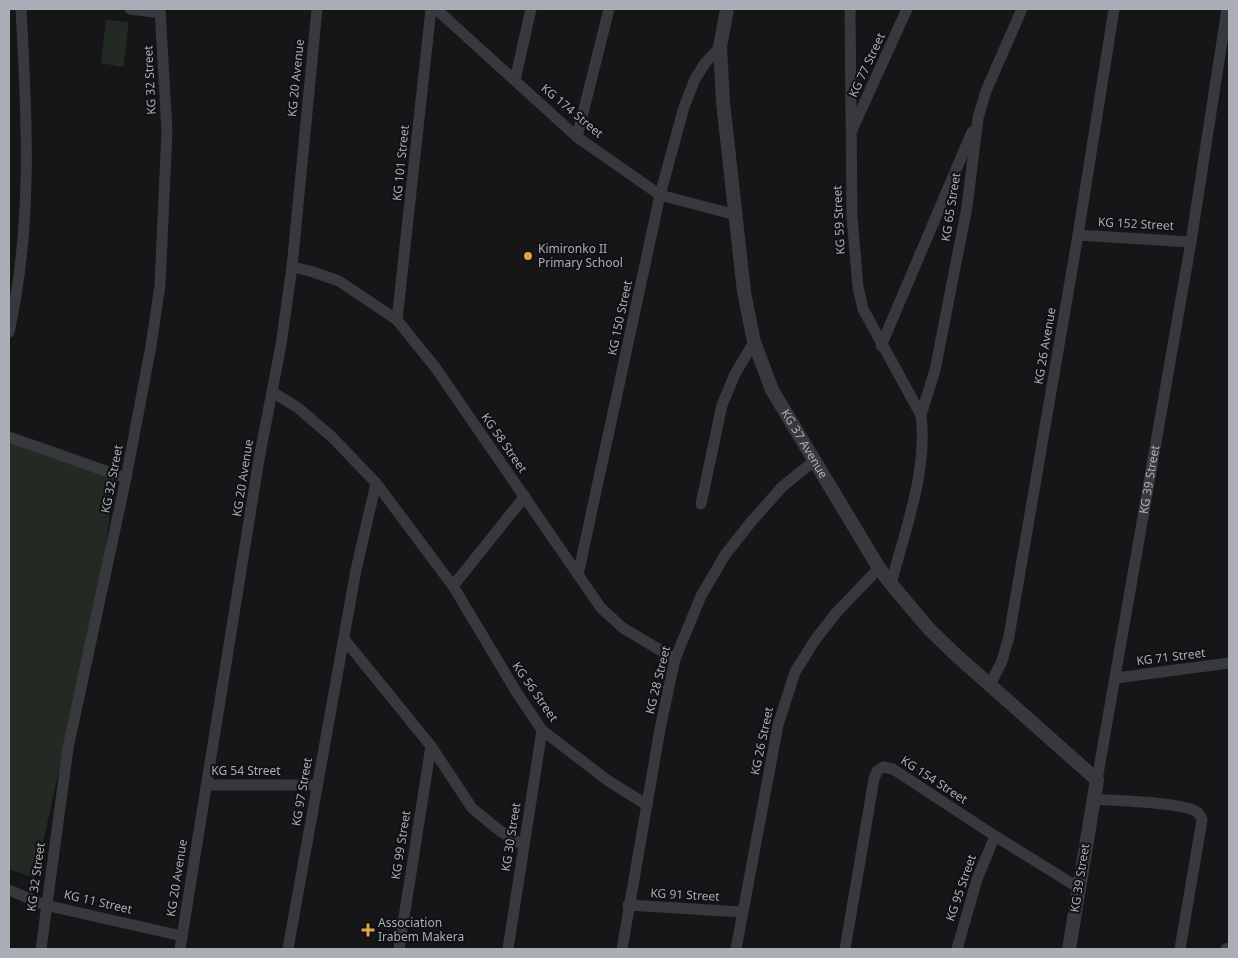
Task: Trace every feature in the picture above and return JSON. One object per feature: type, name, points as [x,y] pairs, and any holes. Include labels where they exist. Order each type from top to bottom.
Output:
[{"type":"street","points":[[9,332],[24,246],[27,151],[21,9]]},
{"type":"street","points":[[130,9],[160,11]]},
{"type":"street","name":"KG 20 Avenue","points":[[180,949],[292,267],[316,9]]},
{"type":"street","name":"KG 101 Street","points":[[397,320],[431,9]]},
{"type":"street","name":"KG 174 Street","points":[[436,9],[578,137],[660,195],[736,215]]},
{"type":"street","points":[[515,80],[531,9]]},
{"type":"street","points":[[578,137],[609,9]]},
{"type":"street","name":"KG 37 Avenue","points":[[726,9],[720,47],[723,102],[744,292],[754,342],[772,390],[879,568],[891,584],[930,630],[1097,780]]},
{"type":"street","name":"KG 59 Street","points":[[850,9],[852,217],[858,287],[863,309],[881,346],[921,415]]},
{"type":"street","name":"KG 77 Street","points":[[851,133],[907,9]]},
{"type":"street","name":"KG 65 Street","points":[[921,415],[935,370],[967,206],[978,118],[986,91],[1022,9]]},
{"type":"street","name":"KG 26 Avenue","points":[[990,685],[1002,661],[1009,636],[1078,235],[1114,9]]},
{"type":"street","name":"KG 39 Street","points":[[1068,949],[1226,44],[1227,9]]},
{"type":"street","name":"KG 32 Street","points":[[40,949],[68,748],[126,478],[151,346],[160,285],[167,131],[160,11]]},
{"type":"street","name":"KG 150 Street","points":[[578,575],[660,195],[684,107],[705,63],[720,47]]},
{"type":"street","points":[[881,346],[978,118]]},
{"type":"street","name":"KG 152 Street","points":[[1078,235],[1191,242]]},
{"type":"street","name":"KG 58 Street","points":[[292,267],[310,270],[339,281],[397,320],[435,367],[600,608],[623,628],[675,659]]},
{"type":"street","points":[[701,504],[722,406],[736,374],[754,342]]},
{"type":"street","name":"KG 56 Street","points":[[272,392],[297,407],[332,437],[376,483],[453,586],[516,693],[542,730],[607,780],[647,805]]},
{"type":"street","points":[[891,584],[920,471],[923,448],[921,415]]},
{"type":"street","points":[[9,437],[126,478]]},
{"type":"street","name":"KG 28 Street","points":[[622,949],[628,905],[660,729],[675,659],[701,596],[725,555],[750,522],[782,487],[814,461]]},
{"type":"street","name":"KG 97 Street","points":[[288,949],[356,570],[376,483]]},
{"type":"street","points":[[453,586],[525,496]]},
{"type":"street","name":"KG 26 Street","points":[[736,949],[741,912],[778,725],[795,672],[814,640],[879,568]]},
{"type":"street","points":[[344,639],[431,746],[472,808],[500,831],[524,845]]},
{"type":"street","name":"KG 71 Street","points":[[1116,678],[1229,663]]},
{"type":"street","name":"KG 30 Street","points":[[508,949],[542,730]]},
{"type":"street","name":"KG 99 Street","points":[[399,949],[431,746]]},
{"type":"street","name":"KG 154 Street","points":[[845,949],[877,771],[883,767],[893,769],[994,836],[1079,888]]},
{"type":"street","name":"KG 54 Street","points":[[206,785],[317,785]]},
{"type":"street","points":[[1093,799],[1164,805],[1192,810],[1200,815],[1202,820],[1180,949]]},
{"type":"street","name":"KG 95 Street","points":[[957,949],[971,898],[994,836]]},
{"type":"street","name":"KG 11 Street","points":[[9,890],[46,905],[182,936]]},
{"type":"street","name":"KG 91 Street","points":[[628,905],[741,912]]},
{"type":"shaded area","points":[[106,20],[129,22],[123,67],[101,63]]},
{"type":"shaded area","points":[[9,438],[116,471],[100,586],[35,878],[9,869]]},
{"type":"place","name":"Kimironko II Primary School","points":[[528,256]]},
{"type":"place","name":"Association Irabem Makera","points":[[368,930]]}]
